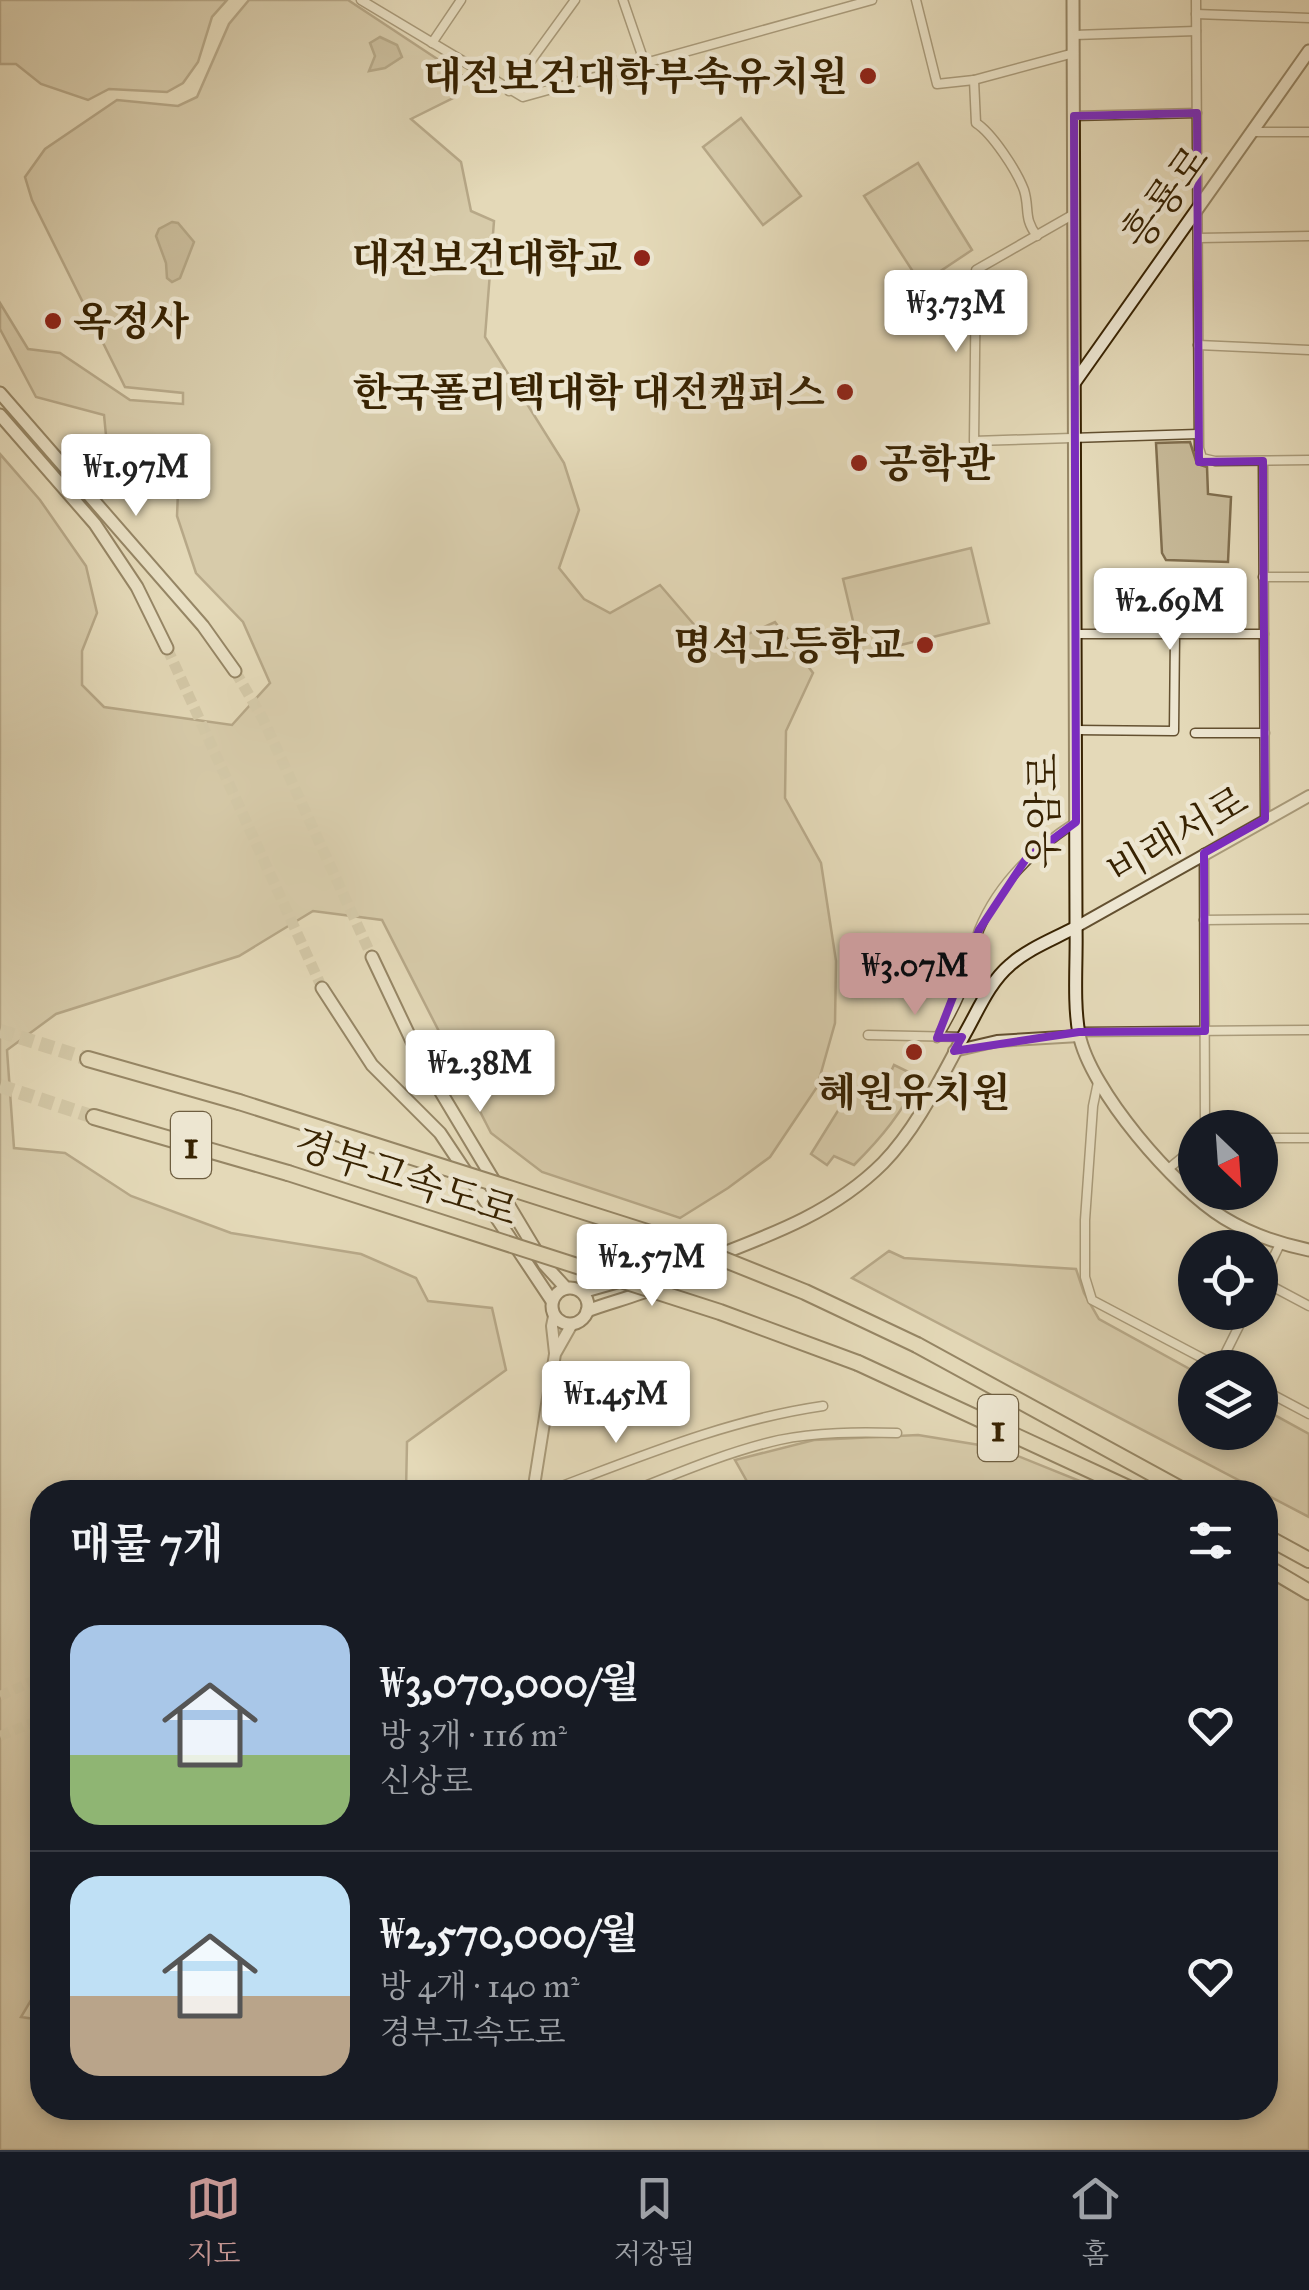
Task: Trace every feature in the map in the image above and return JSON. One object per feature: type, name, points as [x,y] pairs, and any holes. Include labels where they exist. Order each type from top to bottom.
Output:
[{"type":"highway","name":"경부고속도로","points":[[88,1059],[239,1102],[688,1245],[805,1292],[918,1345],[1164,1480]]},
{"type":"highway","name":"경부고속도로","points":[[94,1118],[288,1173],[720,1312],[858,1364],[1111,1480]]},
{"type":"highway","points":[[1278,1543],[1309,1560]]},
{"type":"highway","points":[[1278,1574],[1309,1592]]},
{"type":"main road","name":"우암로","points":[[1073,0],[1079,1034],[1099,1079],[1138,1137],[1168,1170],[1222,1217],[1280,1244],[1309,1250]]},
{"type":"main road","name":"흥룡로","points":[[1074,382],[1309,51]]},
{"type":"main road","points":[[0,393],[179,598],[235,671]]},
{"type":"main road","points":[[0,415],[95,524],[137,587],[168,648]]},
{"type":"main road","points":[[587,1311],[681,1275],[690,1266],[814,1216],[854,1189],[885,1161],[906,1134],[986,993],[1007,967],[1076,927]]},
{"type":"main road","points":[[372,957],[418,1054],[544,1264],[566,1288],[582,1292],[677,1265],[690,1266]]},
{"type":"main road","points":[[322,988],[372,1065],[440,1133],[552,1301],[554,1316],[562,1323],[582,1320],[587,1301],[582,1292]]},
{"type":"main road","points":[[552,1301],[557,1292],[566,1288]]},
{"type":"street","points":[[362,0],[523,97],[872,0]]},
{"type":"street","points":[[432,43],[461,0]]},
{"type":"street","points":[[509,91],[574,0]]},
{"type":"street","points":[[624,0],[645,64]]},
{"type":"street","points":[[828,0],[831,12]]},
{"type":"street","points":[[916,0],[937,84],[974,80],[1074,54]]},
{"type":"street","points":[[1196,0],[1198,434],[1202,458],[1309,460]]},
{"type":"street","points":[[1196,14],[1309,18]]},
{"type":"street","points":[[1074,35],[1196,31]]},
{"type":"street","points":[[974,80],[976,123],[988,130],[1024,190],[1027,224],[1037,236]]},
{"type":"street","points":[[1074,116],[1197,113]]},
{"type":"street","points":[[1253,132],[1309,132]]},
{"type":"street","points":[[1074,214],[976,270],[974,441],[1198,434]]},
{"type":"street","points":[[1199,238],[1309,236]]},
{"type":"street","points":[[1198,345],[1309,350]]},
{"type":"street","points":[[1262,460],[1265,819]]},
{"type":"street","points":[[1264,576],[1309,577]]},
{"type":"street","points":[[1075,634],[1264,634]]},
{"type":"street","points":[[1076,730],[1174,731],[1175,634]]},
{"type":"street","points":[[1195,733],[1265,733]]},
{"type":"street","name":"비래서로","points":[[1076,927],[1309,796]]},
{"type":"street","points":[[937,1038],[954,1011],[979,930],[1002,889],[1026,859],[1076,822]]},
{"type":"street","points":[[1204,853],[1205,1110]]},
{"type":"street","points":[[1204,920],[1309,919]]},
{"type":"street","points":[[954,1051],[997,1041],[1079,1034],[1309,1030]]},
{"type":"street","points":[[868,1036],[962,1037]]},
{"type":"street","points":[[1099,1079],[1093,1106],[1085,1220],[1085,1277],[1092,1300],[1188,1350]]},
{"type":"street","points":[[1278,1138],[1309,1138]]},
{"type":"street","points":[[1168,1170],[1178,1161]]},
{"type":"street","points":[[1278,1248],[1280,1244]]},
{"type":"street","points":[[1278,1291],[1309,1306]]},
{"type":"street","points":[[535,1480],[556,1354],[554,1316]]},
{"type":"street","points":[[556,1354],[572,1324]]},
{"type":"street","points":[[1278,1398],[1309,1414]]},
{"type":"street","points":[[578,1480],[700,1434],[772,1414],[822,1406]]},
{"type":"street","points":[[661,1480],[714,1459],[790,1438],[844,1432],[896,1433]]},
{"type":"highlighted area","points":[[1197,113],[1199,462],[1263,461],[1265,819],[1204,853],[1205,1031],[1079,1032],[954,1051],[962,1037],[937,1038],[979,930],[1026,859],[1076,822],[1074,116]]},
{"type":"shaded area","points":[[0,0],[227,0],[212,17],[198,62],[183,83],[167,92],[109,89],[88,100],[41,84],[16,64],[0,64]]},
{"type":"shaded area","points":[[249,0],[348,0],[463,76],[457,96],[411,119],[461,162],[471,211],[494,221],[485,337],[564,463],[579,510],[559,568],[584,599],[610,613],[660,585],[715,649],[775,622],[813,673],[786,731],[785,798],[821,863],[836,961],[835,1023],[817,1087],[770,1157],[680,1218],[542,1172],[491,1133],[382,920],[313,911],[239,956],[56,1014],[7,1050],[14,1148],[65,1153],[131,1196],[231,1233],[361,1254],[416,1278],[428,1301],[492,1308],[506,1370],[407,1442],[406,1480],[30,1480],[30,2002],[21,2017],[30,2018],[30,2120],[1278,2120],[1278,1583],[1309,1601],[1309,2150],[0,2150],[0,454],[40,500],[86,566],[97,613],[82,651],[82,685],[104,707],[232,725],[270,683],[243,622],[196,573],[177,516],[178,492],[132,498],[108,456],[104,415],[36,397],[0,329],[0,303],[28,349],[60,353],[130,400],[183,404],[183,393],[125,387],[32,200],[25,177],[45,149],[117,100],[178,106],[197,97],[229,24]]},
{"type":"shaded area","points":[[380,37],[397,45],[402,57],[385,68],[369,71],[375,56],[370,43]]},
{"type":"shaded area","points":[[741,118],[801,196],[763,225],[703,147]]},
{"type":"shaded area","points":[[918,163],[972,250],[921,284],[864,196]]},
{"type":"shaded area","points":[[178,223],[194,242],[180,278],[172,282],[167,278],[156,236],[159,229]]},
{"type":"shaded area","points":[[1190,442],[1197,464],[1207,467],[1208,494],[1231,497],[1228,562],[1166,560],[1162,553],[1156,443]]},
{"type":"shaded area","points":[[971,548],[989,623],[861,655],[843,579]]},
{"type":"shaded area","points":[[894,1065],[919,1077],[899,1113],[864,1155],[854,1165],[834,1156],[827,1165],[811,1154],[852,1088],[879,1098]]},
{"type":"shaded area","points":[[889,1251],[904,1258],[1076,1269],[1099,1319],[1178,1363],[1178,1448],[852,1278]]},
{"type":"shaded area","points":[[1278,1417],[1309,1434],[1309,1517],[1278,1501],[1278,1480],[1238,1480],[1181,1450],[1278,1450]]},
{"type":"shaded area","points":[[918,1435],[998,1448],[1077,1480],[746,1480],[735,1460],[814,1440]]},
{"type":"tunnel","points":[[167,648],[322,988]]},
{"type":"tunnel","points":[[235,671],[263,719],[372,957]]},
{"type":"tunnel","points":[[0,1031],[88,1059]]},
{"type":"tunnel","points":[[0,1086],[94,1117]]},
{"type":"tunnel","points":[[0,1696],[30,1682]]},
{"type":"tunnel","points":[[0,1736],[30,1724]]},
{"type":"place","name":"대전보건대학부속유치원","points":[[868,76]]},
{"type":"place","name":"대전보건대학교","points":[[642,258]]},
{"type":"place","name":"옥정사","points":[[53,321]]},
{"type":"place","name":"한국폴리텍대학 대전캠퍼스","points":[[845,392]]},
{"type":"place","name":"공학관","points":[[859,463]]},
{"type":"place","name":"명석고등학교","points":[[925,645]]},
{"type":"place","name":"혜원유치원","points":[[914,1052]]}]
